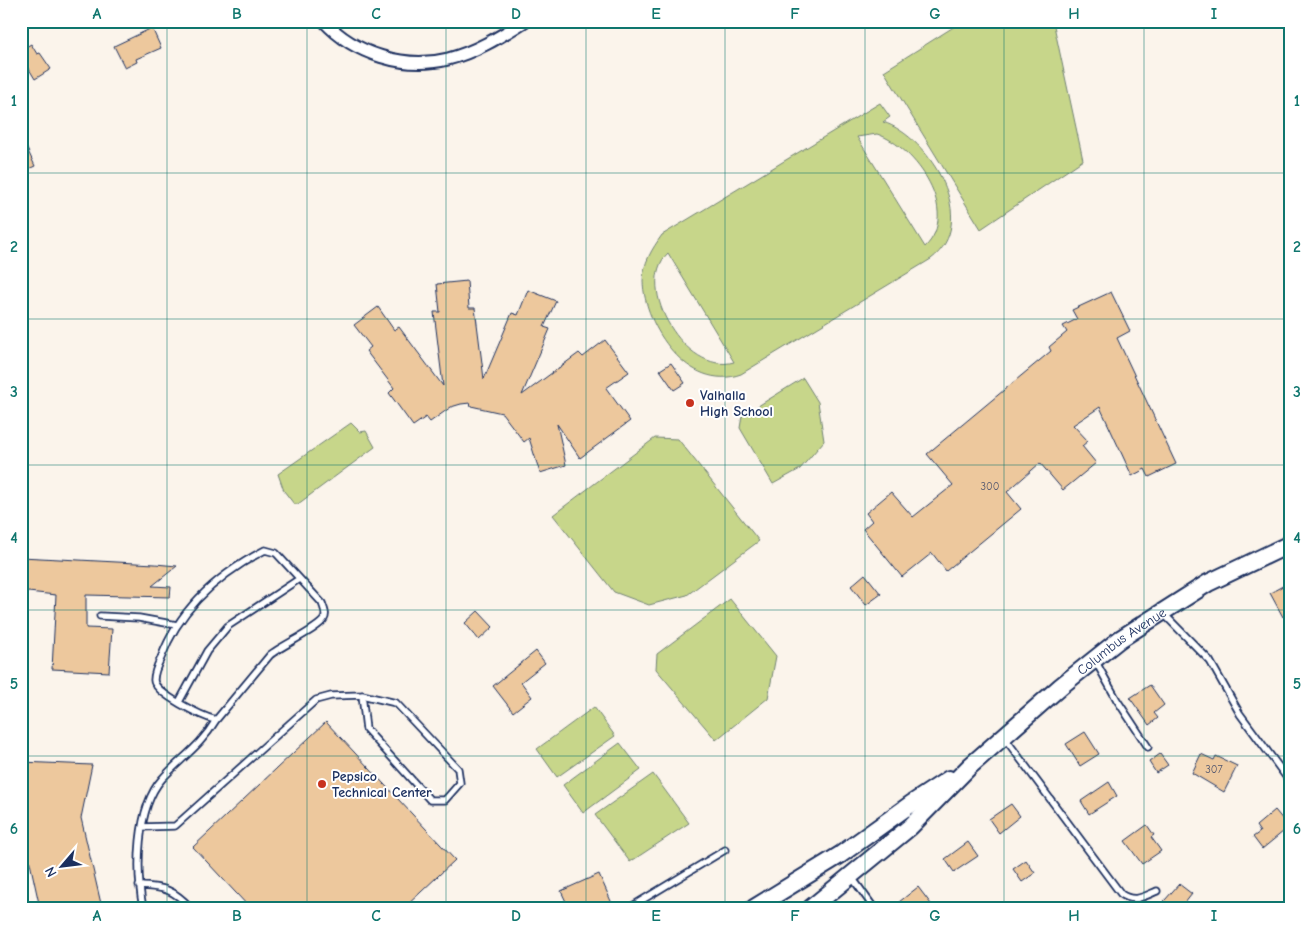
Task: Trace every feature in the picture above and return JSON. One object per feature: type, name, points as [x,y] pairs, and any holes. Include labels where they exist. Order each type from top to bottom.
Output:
[{"type":"street","points":[[324,21],[342,37],[360,49],[378,56],[396,60],[431,62],[466,53],[525,21]]},
{"type":"street","name":"Columbus Avenue","points":[[811,908],[917,820],[970,766],[1094,659],[1161,611],[1208,583],[1290,544]]},
{"type":"street","name":"Columbus Avenue","points":[[762,906],[970,766]]},
{"type":"lane","points":[[143,908],[139,886],[142,827],[150,798],[161,780],[205,738],[216,720],[270,655],[281,646],[320,624],[324,618],[325,612],[322,603],[276,553],[265,550],[217,581],[184,612],[167,640],[154,680],[158,690],[206,718],[216,720]]},
{"type":"lane","points":[[179,702],[208,651],[228,626],[299,579]]},
{"type":"lane","points":[[1161,611],[1210,661],[1240,714],[1290,782]]},
{"type":"lane","points":[[100,616],[138,618],[176,625]]},
{"type":"lane","points":[[1094,659],[1117,700],[1148,747]]},
{"type":"lane","points":[[142,827],[175,826],[316,700],[331,696],[362,695],[396,703],[458,769],[460,783],[445,800],[430,800],[366,729],[362,695]]},
{"type":"lane","points":[[1003,737],[1121,894],[1129,900],[1138,899],[1157,891]]},
{"type":"lane","points":[[629,908],[725,850]]},
{"type":"lane","points":[[851,876],[874,908]]},
{"type":"lane","points":[[139,886],[162,887],[178,894],[191,908]]},
{"type":"green space","points":[[963,21],[1053,21],[1083,160],[981,229],[884,71]]},
{"type":"green space","points":[[880,103],[890,117],[883,122],[901,131],[932,162],[943,182],[950,203],[951,224],[945,243],[931,259],[741,374],[722,377],[704,374],[687,365],[673,352],[651,317],[645,299],[643,274],[649,256],[662,235]],"holes":[[[877,134],[892,141],[906,152],[919,166],[929,182],[936,199],[938,216],[935,233],[925,247],[857,137]],[[668,253],[734,362],[716,363],[699,356],[683,343],[670,326],[661,306],[657,286],[659,268]]]},
{"type":"green space","points":[[803,378],[818,402],[824,441],[800,469],[773,484],[740,428],[742,416]]},
{"type":"green space","points":[[351,423],[360,432],[366,431],[375,447],[298,504],[294,504],[284,491],[278,474]]},
{"type":"green space","points":[[655,438],[678,439],[759,541],[687,595],[649,605],[614,592],[553,515]]},
{"type":"green space","points":[[730,599],[776,656],[768,698],[716,740],[656,669],[657,654]]},
{"type":"green space","points":[[594,707],[615,736],[557,777],[537,749]]},
{"type":"green space","points":[[620,743],[641,770],[583,813],[563,785]]},
{"type":"green space","points":[[653,774],[689,823],[630,862],[595,815]]},
{"type":"building","points":[[152,28],[161,48],[136,59],[137,62],[125,68],[114,46]]},
{"type":"building","points":[[31,44],[37,54],[40,53],[51,69],[35,79],[26,64],[21,68],[21,50]]},
{"type":"building","points":[[21,136],[35,166],[24,171],[21,165]]},
{"type":"building","points":[[467,281],[469,308],[475,308],[484,379],[512,313],[518,315],[528,290],[556,301],[544,327],[550,329],[522,395],[579,353],[583,357],[605,340],[629,372],[606,388],[630,421],[580,458],[557,424],[566,465],[540,473],[529,438],[524,442],[502,413],[471,406],[470,403],[461,404],[451,407],[430,422],[426,417],[413,426],[389,393],[394,388],[366,351],[371,347],[354,325],[378,307],[394,330],[399,327],[443,386],[434,312],[440,312],[437,284]]},
{"type":"building","points":[[1111,292],[1130,331],[1117,338],[1176,464],[1149,477],[1145,469],[1132,476],[1100,407],[1073,425],[1088,441],[1082,446],[1096,463],[1063,490],[1040,463],[1007,492],[1021,509],[946,571],[932,553],[902,577],[863,529],[872,521],[866,513],[891,492],[913,517],[953,485],[927,454],[1051,351],[1049,347],[1067,332],[1063,326],[1077,319],[1072,310]]},
{"type":"building","points":[[671,363],[685,383],[674,390],[660,370]]},
{"type":"building","points":[[21,557],[177,566],[152,586],[171,587],[170,597],[86,595],[86,628],[112,629],[109,672],[52,669],[56,595],[28,592],[21,586]]},
{"type":"building","points":[[865,574],[881,594],[866,605],[851,586]]},
{"type":"building","points":[[1290,582],[1290,613],[1283,617],[1270,593]]},
{"type":"building","points":[[478,611],[493,627],[479,640],[465,623]]},
{"type":"building","points":[[536,651],[545,663],[521,682],[532,697],[513,712],[493,686]]},
{"type":"building","points":[[1150,685],[1164,705],[1154,713],[1158,718],[1149,725],[1130,698]]},
{"type":"building","name":"Pepsico Technical Center","points":[[326,722],[455,860],[404,908],[250,908],[193,847]]},
{"type":"building","points":[[1085,732],[1099,754],[1080,766],[1066,744]]},
{"type":"building","points":[[1160,754],[1168,765],[1156,773],[1149,762]]},
{"type":"building","points":[[1201,754],[1214,760],[1216,756],[1237,766],[1224,792],[1192,773]]},
{"type":"building","points":[[21,762],[92,765],[81,818],[102,908],[40,908],[21,822]]},
{"type":"building","points":[[1109,782],[1117,796],[1089,814],[1081,801]]},
{"type":"building","points":[[1011,804],[1020,816],[999,833],[989,819]]},
{"type":"building","points":[[1275,810],[1289,827],[1262,849],[1253,837],[1260,832],[1256,826]]},
{"type":"building","points":[[1147,825],[1154,835],[1151,837],[1161,851],[1142,864],[1125,841]]},
{"type":"building","points":[[968,842],[978,856],[954,872],[945,859]]},
{"type":"building","points":[[1026,860],[1035,873],[1022,882],[1013,869]]},
{"type":"building","points":[[599,874],[614,908],[569,908],[561,891]]},
{"type":"building","points":[[1179,884],[1192,894],[1181,908],[1158,908]]},
{"type":"building","points":[[918,887],[934,908],[904,908],[899,902]]},
{"type":"place","name":"Valhalla High School","points":[[690,403]]},
{"type":"place","name":"Pepsico Technical Center","points":[[322,784]]}]
